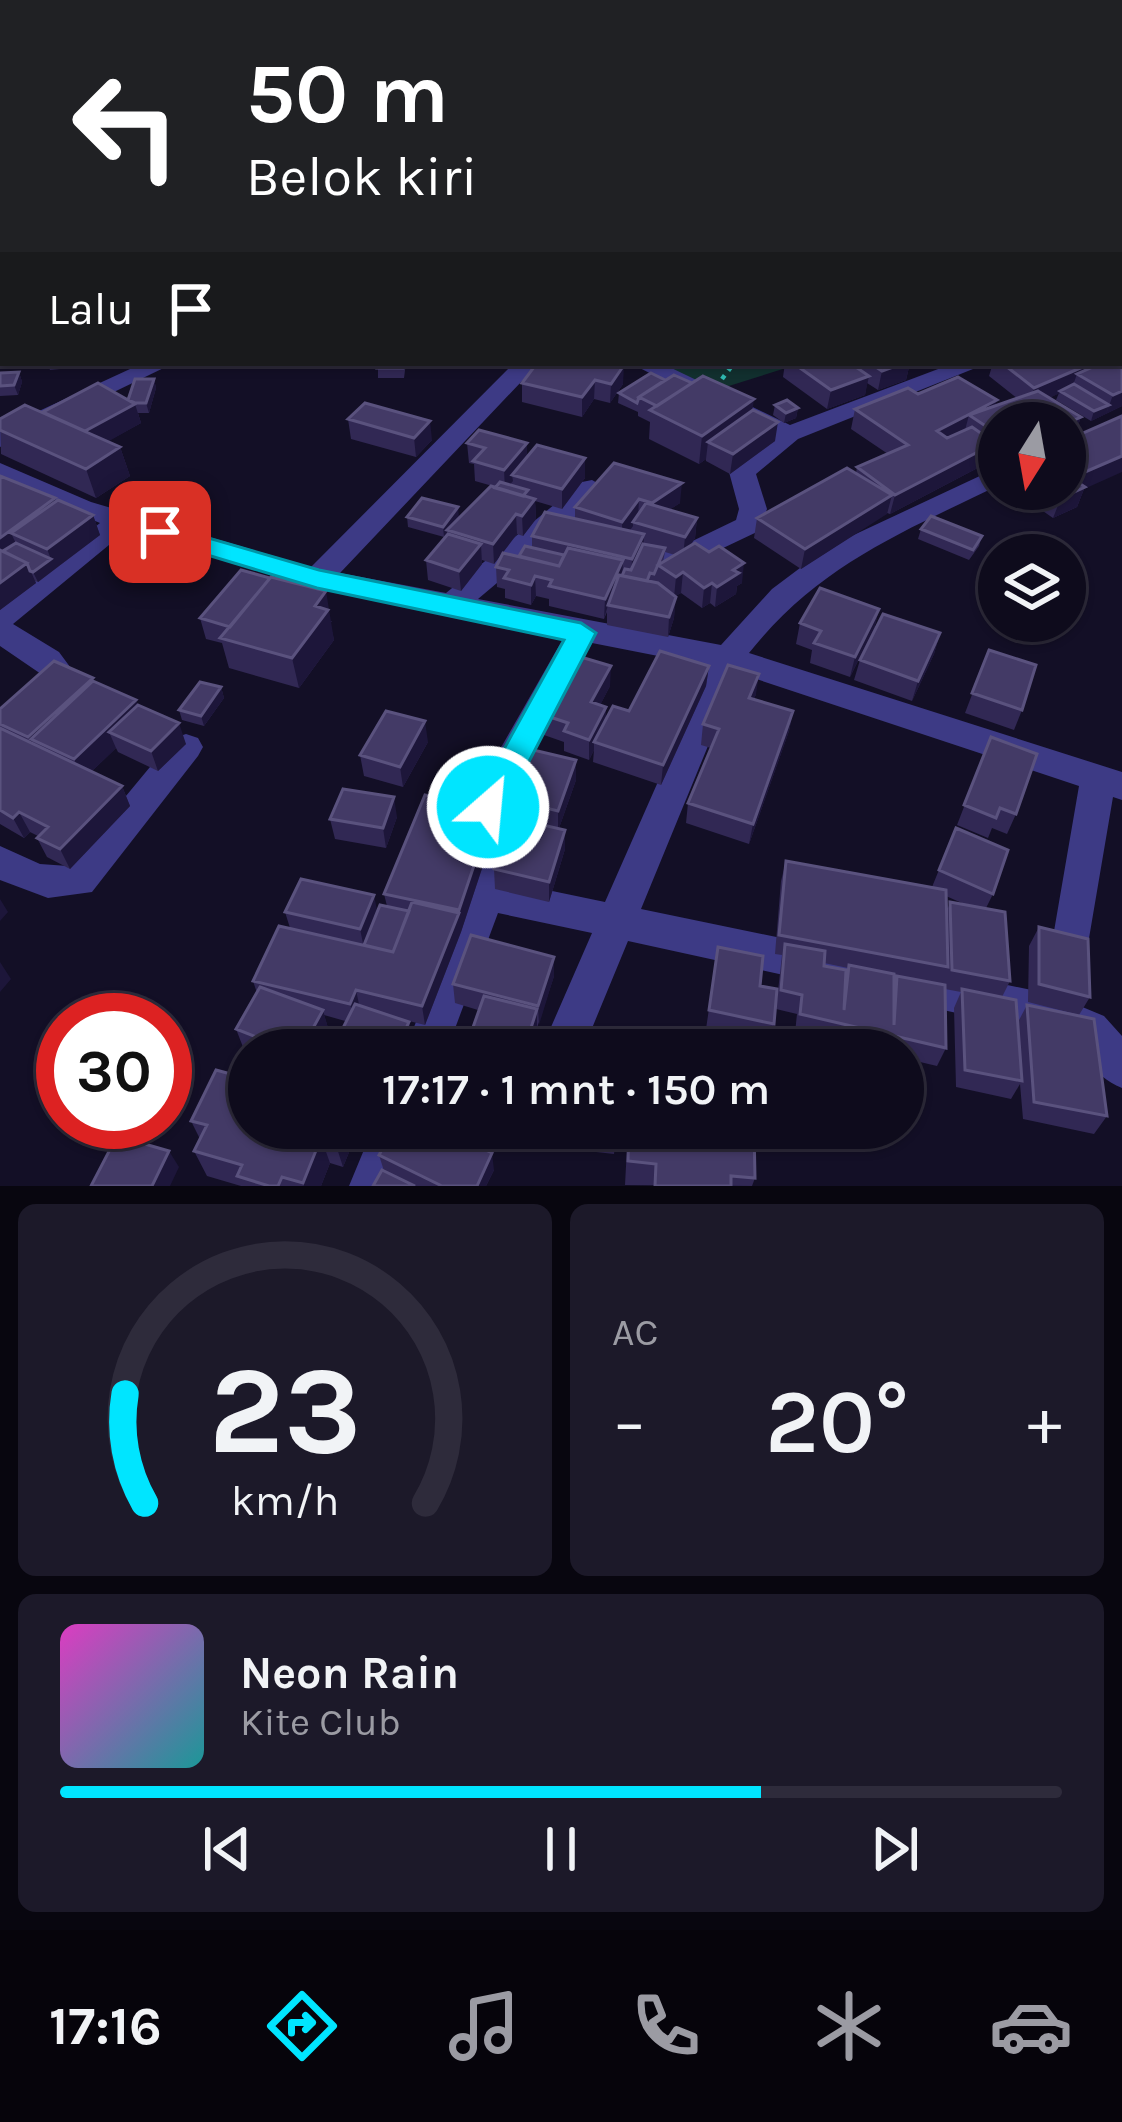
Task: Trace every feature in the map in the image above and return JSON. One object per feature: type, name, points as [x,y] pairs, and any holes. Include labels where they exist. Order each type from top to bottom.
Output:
[{"type":"street","points":[[0,439],[156,366]]},
{"type":"street","points":[[317,579],[524,366]]},
{"type":"street","points":[[649,366],[789,434]]},
{"type":"street","points":[[548,524],[665,557],[688,556],[749,526],[753,509],[742,472],[789,434],[968,366]]},
{"type":"street","points":[[0,471],[51,497],[317,579],[448,608],[728,658],[1110,783],[1073,937]]},
{"type":"street","points":[[571,1029],[728,658],[795,584],[853,547],[978,485]]},
{"type":"street","points":[[448,608],[592,488]]},
{"type":"street","points":[[0,618],[121,520]]},
{"type":"street","points":[[0,632],[59,668],[60,675],[0,730]]},
{"type":"street","points":[[434,1029],[487,894],[504,835],[491,818],[489,800],[581,633]]},
{"type":"street","points":[[0,862],[60,886],[79,880],[186,747]]},
{"type":"street","points":[[487,894],[1051,1014],[1089,1030],[1122,1067]]},
{"type":"street","points":[[372,1186],[387,1149]]},
{"type":"green space","points":[[666,366],[792,366],[713,391]]},
{"type":"building","points":[[535,366],[623,366],[611,384],[595,380],[582,397],[522,383]]},
{"type":"building","points":[[797,366],[854,366],[869,376],[831,390]]},
{"type":"building","points":[[1006,366],[1085,366],[1034,388]]},
{"type":"building","points":[[1095,366],[1122,366],[1122,391],[1113,395],[1077,374]]},
{"type":"building","points":[[19,372],[14,385],[0,386],[0,373]]},
{"type":"building","points":[[651,373],[665,380],[637,403],[619,393]]},
{"type":"building","points":[[674,375],[692,383],[657,406],[639,397]]},
{"type":"building","points":[[703,376],[754,399],[702,436],[650,410]]},
{"type":"building","points":[[958,377],[997,400],[978,402],[978,410],[937,431],[947,438],[972,427],[978,431],[978,452],[895,495],[857,467],[908,445],[855,409],[908,388],[918,394]]},
{"type":"building","points":[[135,379],[154,379],[146,403],[128,400]]},
{"type":"building","points":[[98,383],[135,404],[85,431],[43,412]]},
{"type":"building","points":[[1074,384],[1109,405],[1094,411],[1086,402],[1060,391]]},
{"type":"building","points":[[1038,391],[1056,402],[1006,402]]},
{"type":"building","points":[[787,400],[798,408],[786,413],[775,405]]},
{"type":"building","points":[[365,403],[430,421],[414,438],[348,419]]},
{"type":"building","points":[[25,405],[120,447],[86,469],[0,430],[0,419]]},
{"type":"building","points":[[753,410],[778,422],[733,454],[708,442]]},
{"type":"building","points":[[1122,416],[1122,456],[1086,472],[1086,432]]},
{"type":"building","points":[[479,430],[527,443],[504,470],[473,461],[485,448],[467,443]]},
{"type":"building","points":[[537,445],[585,458],[562,489],[512,475]]},
{"type":"building","points":[[614,463],[682,483],[652,503],[639,499],[622,522],[575,507]]},
{"type":"building","points":[[847,468],[892,495],[805,549],[757,518]]},
{"type":"building","points":[[0,476],[55,498],[0,538]]},
{"type":"building","points":[[500,482],[528,490],[523,496],[495,488]]},
{"type":"building","points":[[491,486],[535,499],[522,516],[516,514],[493,544],[447,530]]},
{"type":"building","points":[[422,498],[458,507],[443,527],[407,517]]},
{"type":"building","points":[[58,500],[93,515],[47,549],[11,533]]},
{"type":"building","points":[[646,503],[697,518],[685,537],[633,522]]},
{"type":"building","points":[[545,512],[644,534],[632,559],[532,536]]},
{"type":"building","points":[[931,516],[978,534],[978,542],[973,550],[921,529]]},
{"type":"building","points":[[448,534],[481,544],[459,571],[426,560]]},
{"type":"building","points":[[16,543],[51,559],[30,571],[27,563],[3,551]]},
{"type":"building","points":[[695,543],[709,552],[719,546],[744,563],[733,570],[739,573],[717,587],[712,583],[704,588],[683,572],[676,577],[658,565]]},
{"type":"building","points":[[643,544],[665,548],[654,574],[647,581],[622,576],[625,569],[631,570]]},
{"type":"building","points":[[525,546],[564,555],[559,566],[519,556]]},
{"type":"building","points":[[568,548],[623,560],[605,599],[549,586],[552,580],[535,576],[531,585],[504,578],[509,570],[496,567],[503,553],[559,566]]},
{"type":"building","points":[[0,550],[27,563],[0,583]]},
{"type":"building","points":[[241,570],[270,578],[230,627],[200,618]]},
{"type":"building","points":[[619,575],[658,583],[676,597],[669,617],[608,605]]},
{"type":"building","points":[[271,577],[326,591],[315,606],[328,610],[292,658],[220,638]]},
{"type":"building","points":[[820,588],[879,609],[855,657],[814,643],[821,631],[800,623]]},
{"type":"building","points":[[883,614],[940,633],[918,681],[860,660]]},
{"type":"building","points":[[989,650],[1036,665],[1022,710],[972,693]]},
{"type":"building","points":[[660,651],[709,666],[663,765],[594,742],[613,706],[629,711]]},
{"type":"building","points":[[574,655],[611,666],[591,702],[606,707],[589,740],[564,731],[568,723],[544,715]]},
{"type":"building","points":[[54,661],[93,678],[28,737],[0,724],[0,709]]},
{"type":"building","points":[[728,665],[759,674],[749,698],[793,711],[753,824],[688,803],[719,729],[703,724]]},
{"type":"building","points":[[93,681],[136,700],[74,759],[31,739]]},
{"type":"building","points":[[200,682],[221,687],[201,716],[179,710]]},
{"type":"building","points":[[138,705],[179,723],[151,751],[109,732]]},
{"type":"building","points":[[386,711],[425,721],[400,767],[360,755]]},
{"type":"building","points":[[0,728],[122,786],[60,849],[37,838],[48,827],[19,812],[13,818],[0,810]]},
{"type":"building","points":[[991,737],[1037,754],[1016,814],[1000,808],[996,818],[964,805]]},
{"type":"building","points":[[529,749],[576,760],[558,811],[509,799]]},
{"type":"building","points":[[343,789],[394,797],[383,828],[330,819]]},
{"type":"building","points":[[425,795],[493,809],[459,910],[384,894]]},
{"type":"building","points":[[512,818],[565,830],[549,882],[494,869]]},
{"type":"building","points":[[956,828],[1008,850],[993,894],[939,870]]},
{"type":"building","points":[[786,861],[946,890],[948,967],[779,935]]},
{"type":"building","points":[[301,879],[374,895],[360,929],[285,912]]},
{"type":"building","points":[[412,902],[459,913],[422,1006],[356,990],[350,1004],[253,981],[279,926],[393,952]]},
{"type":"building","points":[[950,902],[1005,912],[1010,981],[952,970]]},
{"type":"building","points":[[380,905],[409,911],[393,952],[364,945]]},
{"type":"building","points":[[1039,927],[1088,939],[1090,997],[1039,984]]},
{"type":"building","points":[[471,935],[554,957],[538,1006],[453,984]]},
{"type":"building","points":[[785,944],[825,951],[824,966],[846,970],[844,1010],[849,965],[894,974],[894,1025],[897,976],[945,985],[946,1048],[924,1043],[924,1029],[864,1029],[800,1014],[802,995],[781,990]]},
{"type":"building","points":[[718,947],[763,956],[760,986],[777,989],[774,1024],[709,1010]]},
{"type":"building","points":[[260,987],[323,1010],[313,1029],[236,1029]]},
{"type":"building","points":[[962,989],[1016,1000],[1022,1081],[965,1070]]},
{"type":"building","points":[[484,996],[537,1009],[531,1029],[472,1029]]},
{"type":"building","points":[[355,1004],[409,1022],[406,1029],[342,1029]]},
{"type":"building","points":[[1027,1005],[1094,1019],[1107,1116],[1034,1102]]},
{"type":"building","points":[[216,1070],[228,1073],[228,1149],[317,1149],[303,1183],[282,1177],[278,1186],[269,1186],[237,1176],[242,1165],[194,1151],[207,1125],[192,1119]]},
{"type":"building","points":[[110,1149],[169,1151],[152,1186],[91,1186]]},
{"type":"building","points":[[382,1149],[483,1149],[492,1153],[477,1186],[442,1186],[379,1155]]},
{"type":"building","points":[[628,1149],[754,1149],[755,1178],[731,1176],[731,1186],[655,1186],[656,1164],[628,1161]]},
{"type":"building","points":[[382,1170],[415,1186],[373,1186]]},
{"type":"route","points":[[160,532],[317,579],[581,633],[488,807]]}]
